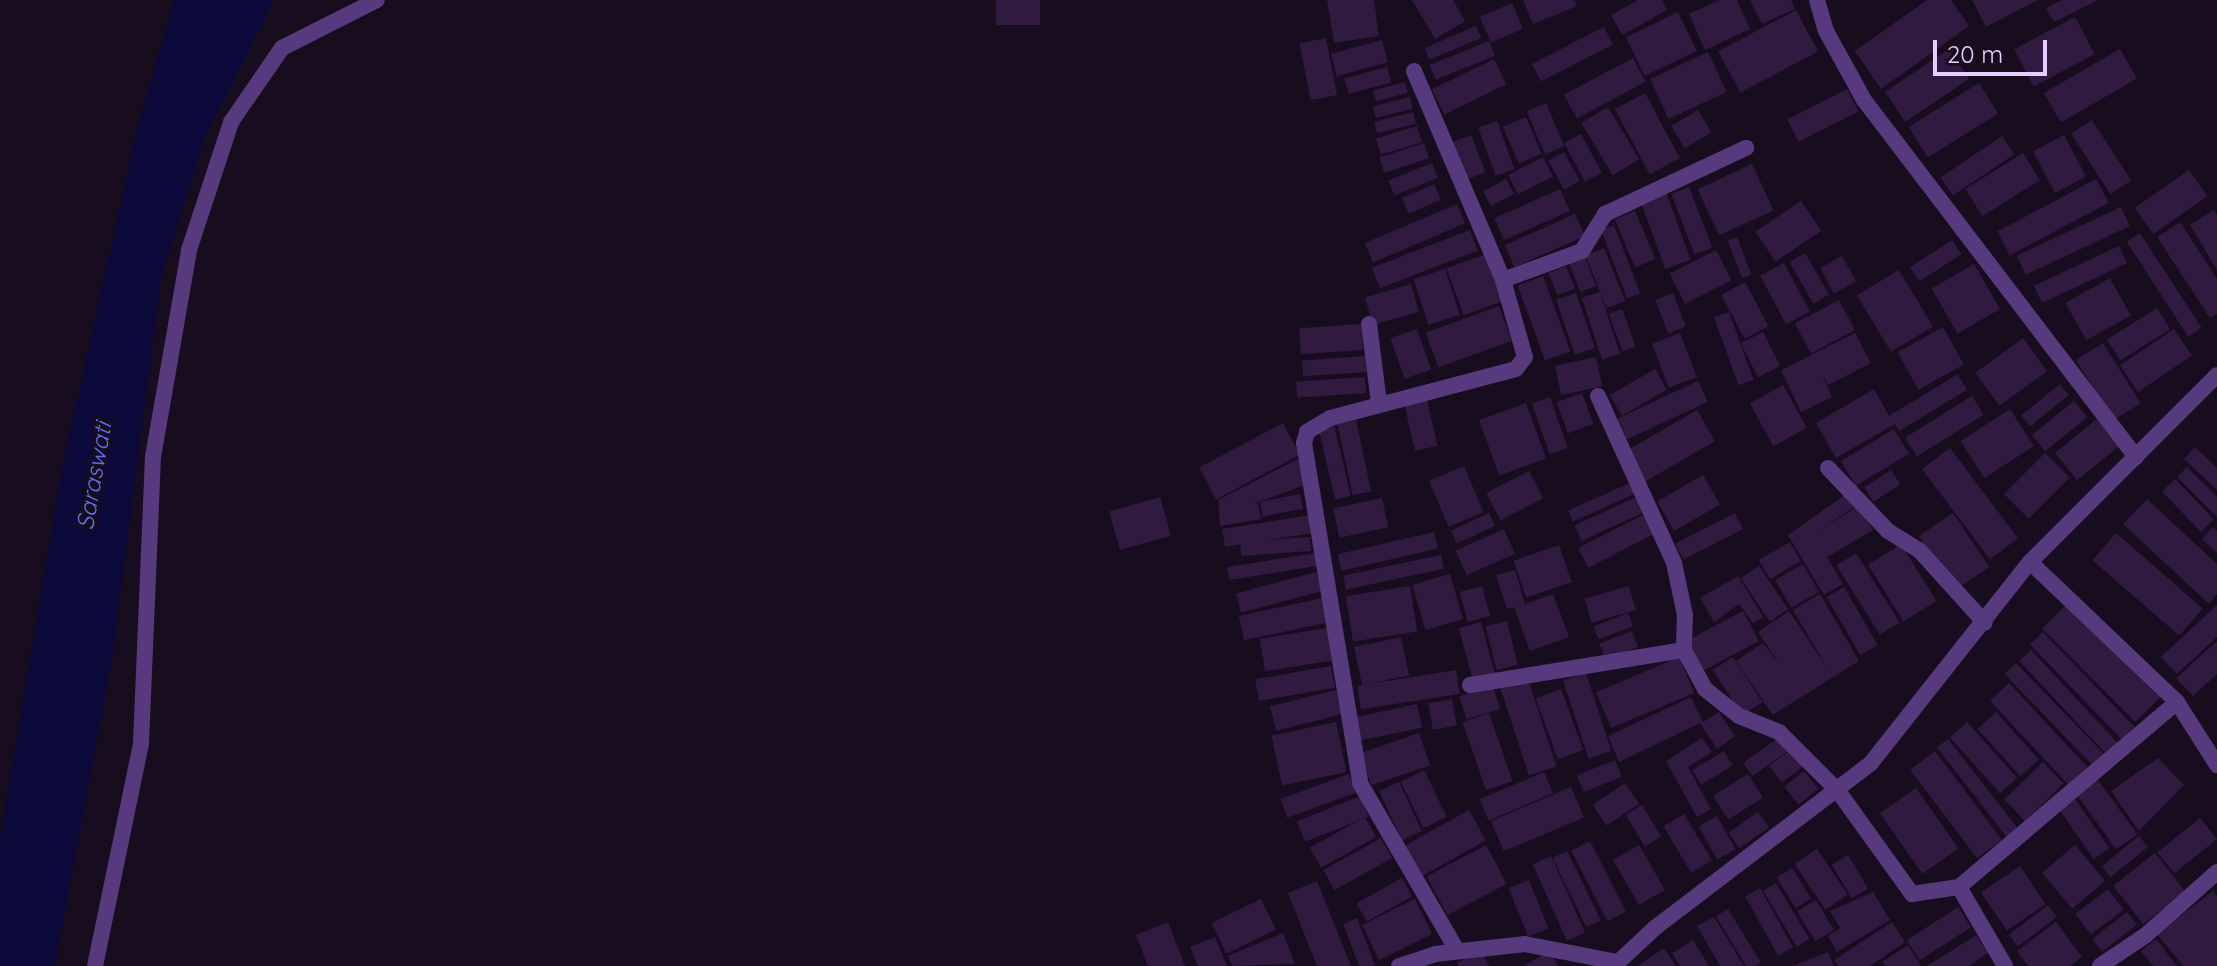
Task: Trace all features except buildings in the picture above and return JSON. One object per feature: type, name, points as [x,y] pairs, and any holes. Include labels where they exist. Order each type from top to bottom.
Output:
[{"type":"street","points":[[95,966],[141,743],[153,457],[189,250],[231,122],[282,48],[377,0]]},
{"type":"street","points":[[1817,0],[1826,31],[1864,100],[2136,457]]},
{"type":"street","points":[[1414,71],[1503,280],[1524,341],[1525,357],[1516,369],[1379,403],[1317,423],[1304,443],[1360,783],[1457,950]]},
{"type":"street","points":[[1503,280],[1582,251],[1605,214],[1746,148]]},
{"type":"street","points":[[1369,324],[1379,403]]},
{"type":"street","points":[[1399,966],[1457,950],[1525,944],[1616,964],[1656,927],[1871,763],[1985,623],[2030,562],[2217,375]]},
{"type":"street","points":[[1598,396],[1674,563],[1685,615],[1684,650],[1716,699],[1739,716],[1779,732],[1838,791],[1912,894],[1959,887],[2177,702]]},
{"type":"street","points":[[1828,468],[1888,531],[1919,550],[1985,623]]},
{"type":"street","points":[[2030,562],[2177,702],[2217,765]]},
{"type":"street","points":[[1470,685],[1684,650]]},
{"type":"street","points":[[2100,966],[2146,935],[2217,872]]},
{"type":"street","points":[[1959,887],[2005,966]]},
{"type":"water","name":"Saraswati","points":[[174,0],[274,0],[205,137],[161,278],[113,653],[55,966],[0,966],[0,837],[62,468],[138,125]]}]
